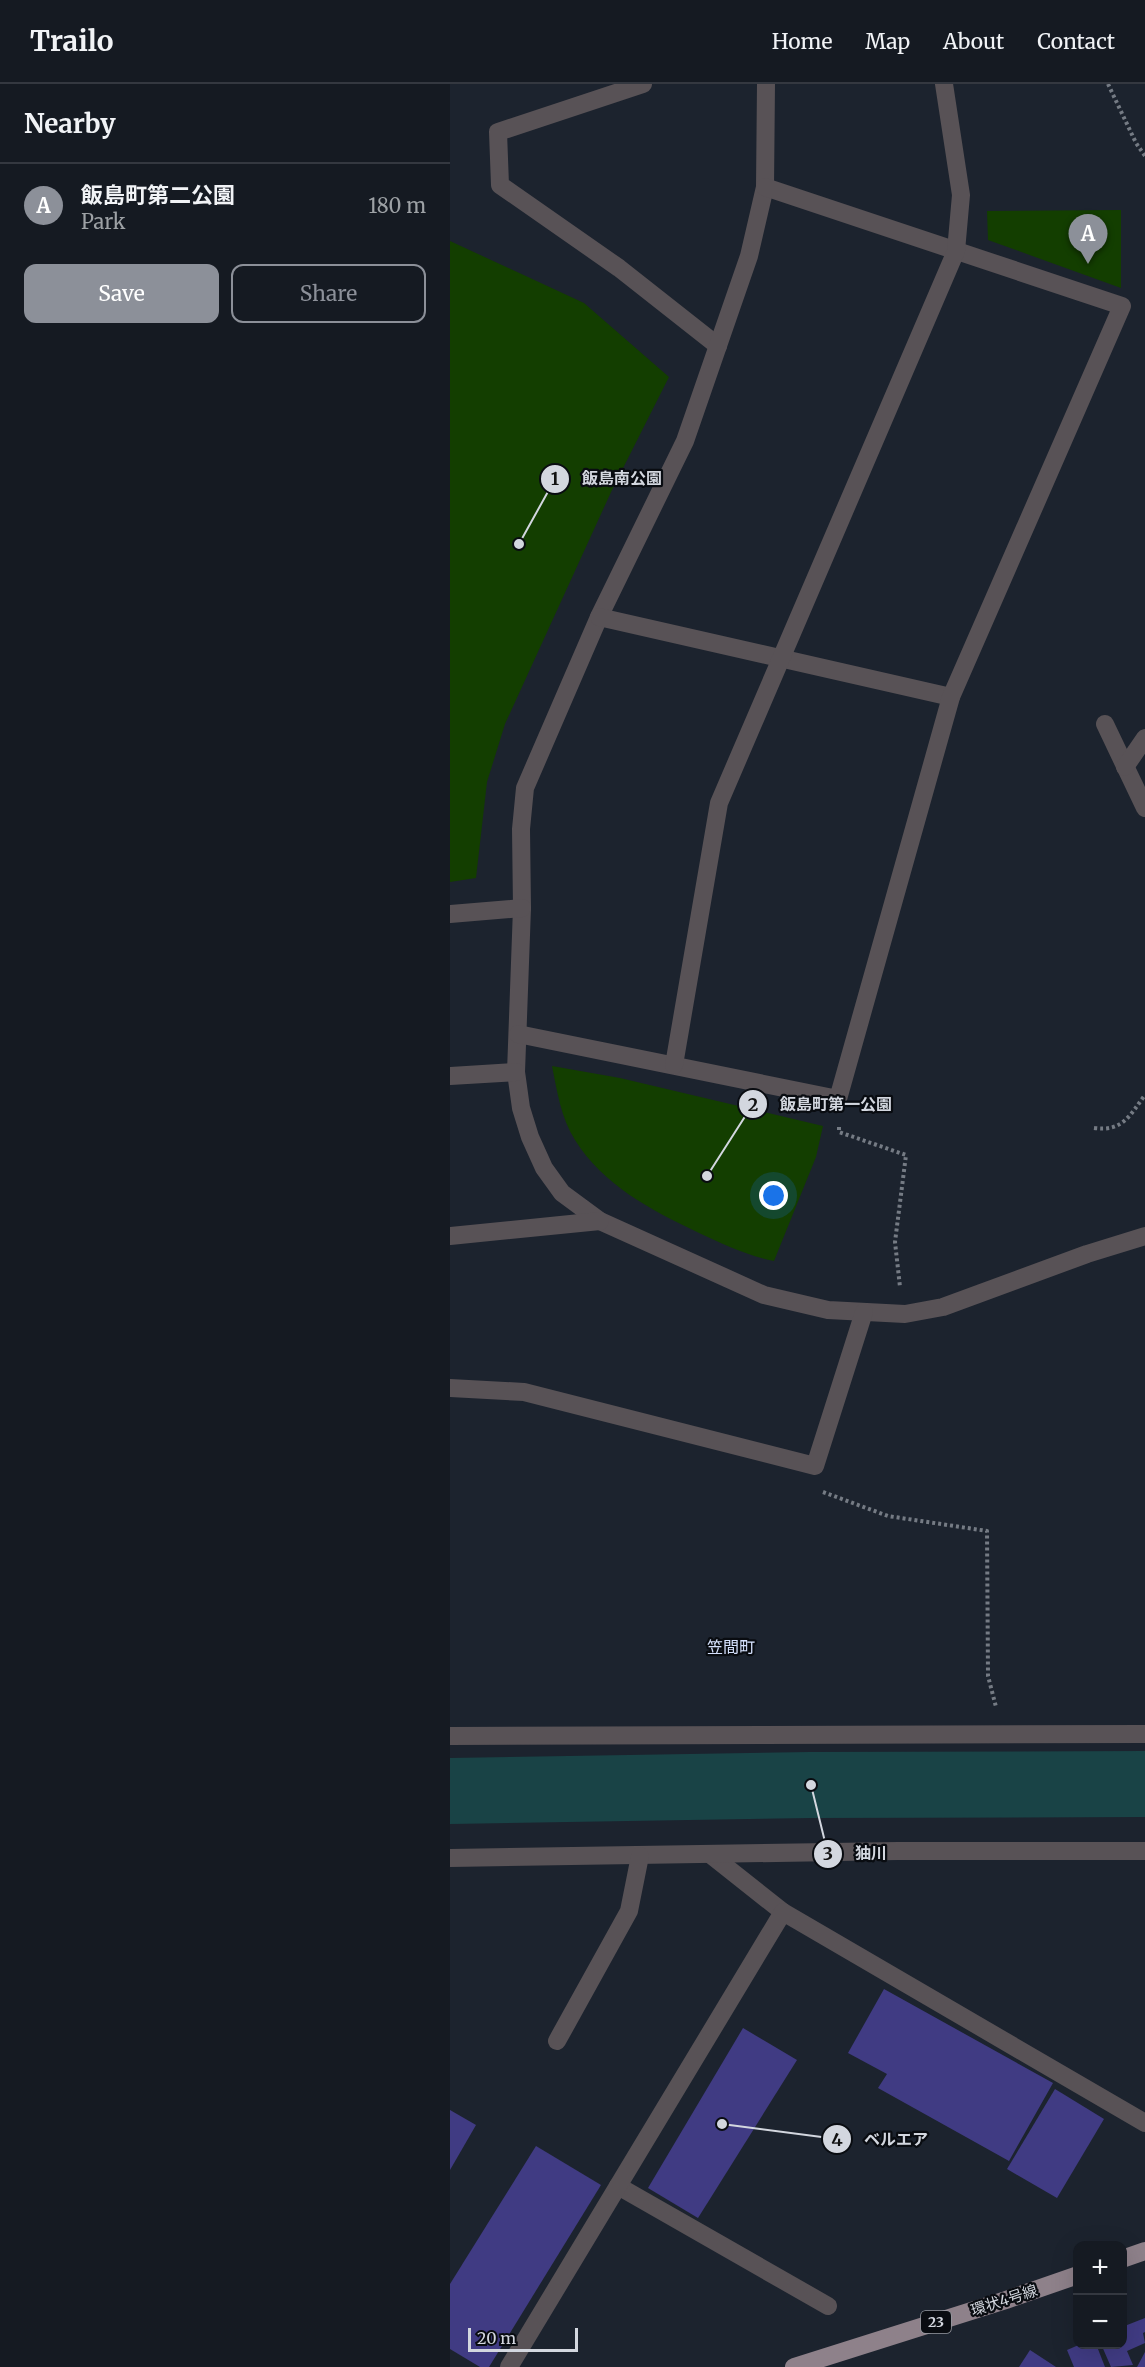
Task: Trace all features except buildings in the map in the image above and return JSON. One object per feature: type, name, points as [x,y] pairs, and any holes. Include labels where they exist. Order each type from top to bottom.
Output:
[{"type":"main road","points":[[1127,2257],[1145,2251]]},
{"type":"main road","name":"環状4号線","points":[[794,2367],[1006,2301],[1073,2276]]},
{"type":"street","points":[[643,84],[498,132],[500,185],[619,268],[718,346]]},
{"type":"street","points":[[766,84],[765,187],[749,256],[685,441],[600,617],[525,788],[521,829],[522,908],[516,1071],[521,1108],[530,1137],[544,1168],[562,1193],[600,1221],[764,1295],[828,1310],[904,1314],[943,1307],[1087,1254],[1145,1236]]},
{"type":"street","points":[[674,1065],[719,803],[956,251],[961,195],[944,84]]},
{"type":"street","points":[[518,1034],[837,1099],[951,697],[1122,306],[765,187]]},
{"type":"street","points":[[600,617],[951,697]]},
{"type":"street","points":[[1105,724],[1145,808]]},
{"type":"street","points":[[1125,767],[1145,738]]},
{"type":"street","points":[[450,914],[522,908]]},
{"type":"street","points":[[450,1076],[516,1071]]},
{"type":"street","points":[[450,1236],[600,1221]]},
{"type":"street","points":[[450,1388],[524,1392],[815,1466],[864,1312]]},
{"type":"street","points":[[450,1736],[1145,1734]]},
{"type":"street","points":[[450,1858],[898,1851],[1145,1851]]},
{"type":"street","points":[[711,1855],[783,1912],[1145,2123]]},
{"type":"street","points":[[557,2041],[629,1911],[640,1856]]},
{"type":"street","points":[[509,2367],[783,1912]]},
{"type":"street","points":[[618,2186],[828,2306]]},
{"type":"path","points":[[1108,84],[1136,143],[1145,156]]},
{"type":"path","points":[[1094,1128],[1108,1130],[1124,1123],[1145,1095]]},
{"type":"path","points":[[837,1099],[839,1132],[906,1155],[895,1242],[904,1314]]},
{"type":"path","points":[[815,1466],[820,1491],[888,1516],[987,1531],[988,1676],[995,1701],[1000,1735]]},
{"type":"green space","points":[[1121,210],[1121,288],[988,240],[987,211]]},
{"type":"green space","points":[[450,241],[584,303],[669,377],[612,490],[505,724],[487,782],[476,878],[450,882]]},
{"type":"green space","points":[[552,1066],[620,1078],[823,1126],[816,1157],[774,1261],[725,1245],[662,1215],[629,1195],[599,1170],[586,1156],[570,1132],[560,1104]]},
{"type":"waterway","points":[[450,1791],[811,1785],[1145,1784]]},
{"type":"place","name":"飯島町第二公園","points":[[1088,264]]},
{"type":"place","name":"飯島南公園","points":[[519,544]]},
{"type":"place","name":"飯島町第一公園","points":[[707,1176]]},
{"type":"place","name":"㹨川","points":[[811,1785]]},
{"type":"place","name":"ベルエア","points":[[722,2124]]},
{"type":"district","name":"笠間町","points":[[731,1647]]}]
